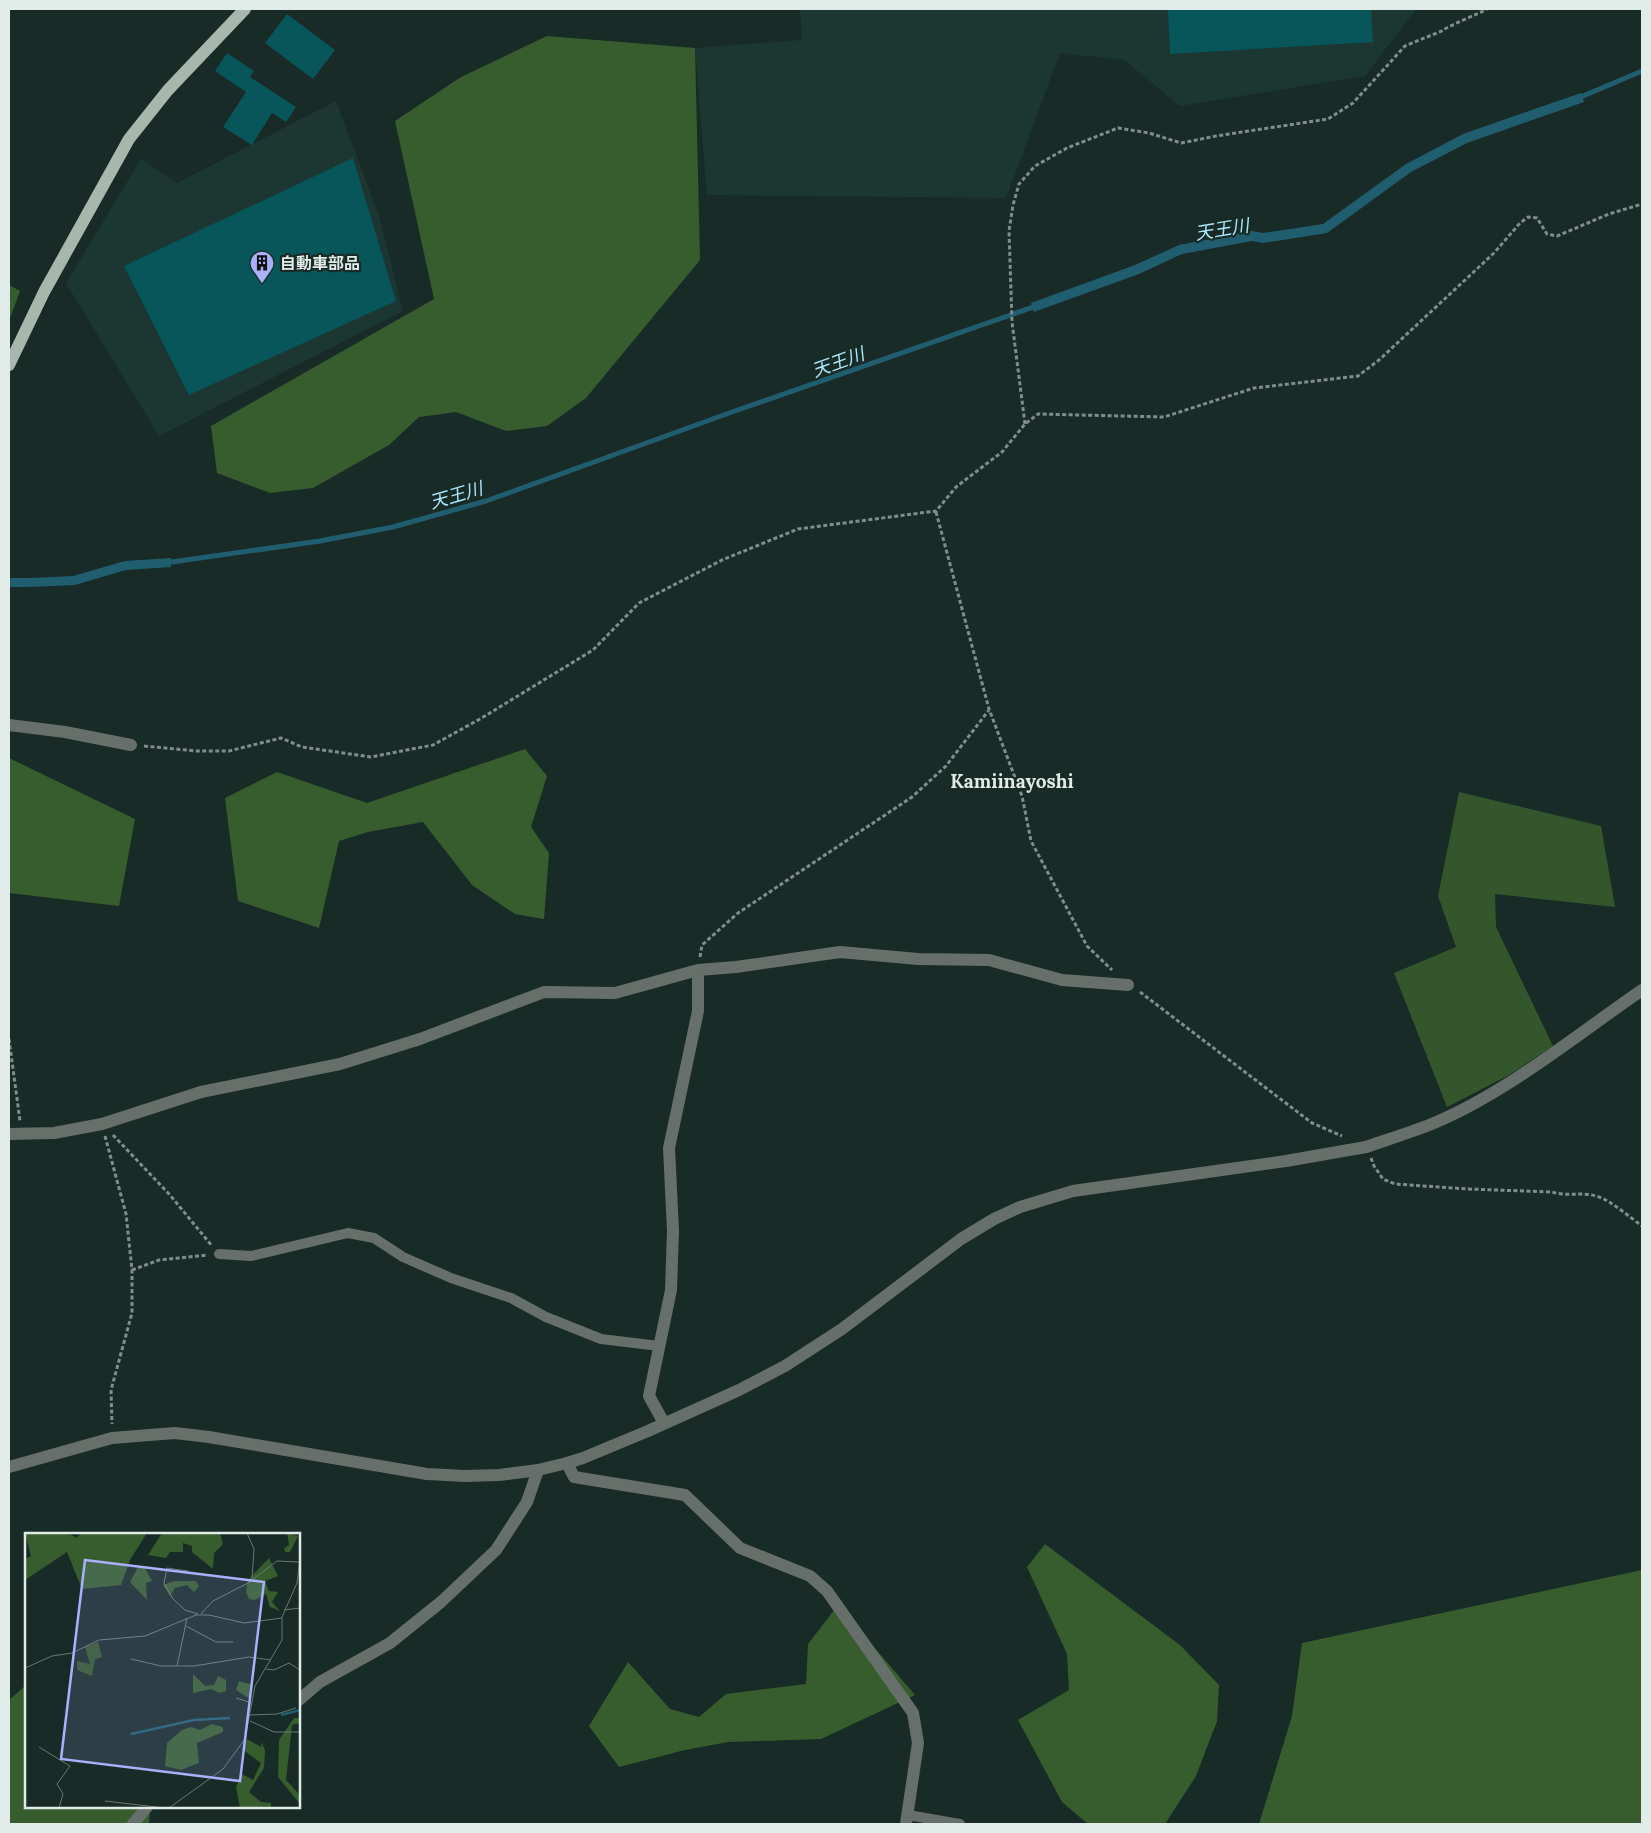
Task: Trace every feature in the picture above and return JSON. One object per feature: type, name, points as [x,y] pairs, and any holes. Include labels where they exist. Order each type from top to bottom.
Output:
[{"type":"main road","points":[[9,365],[44,292],[129,139],[168,90],[245,9]]},
{"type":"street","points":[[9,725],[65,732],[131,744]]},
{"type":"street","points":[[9,1134],[54,1133],[102,1124],[200,1092],[340,1064],[420,1039],[544,992],[615,993],[698,970],[736,967],[840,952],[918,959],[989,960],[1062,980],[1128,986]]},
{"type":"street","points":[[664,1423],[649,1396],[671,1290],[674,1231],[670,1148],[698,1011],[698,970]]},
{"type":"street","points":[[9,1467],[112,1438],[175,1433],[437,1474],[499,1476],[567,1463],[648,1431],[739,1390],[785,1366],[842,1329],[961,1239],[994,1219],[1020,1207],[1073,1192],[1286,1161],[1366,1147],[1435,1122],[1471,1104],[1518,1077],[1642,990]]},
{"type":"street","points":[[567,1463],[574,1477],[685,1495],[740,1548],[810,1576],[827,1592],[913,1714],[918,1743],[907,1820]]},
{"type":"street","points":[[300,1699],[320,1682],[390,1643],[441,1602],[489,1557],[496,1550],[527,1502],[538,1470]]},
{"type":"street","points":[[133,1824],[146,1808]]},
{"type":"lane","points":[[218,1254],[251,1256],[348,1234],[374,1238],[403,1257],[451,1278],[511,1298],[546,1318],[601,1339],[660,1346]]},
{"type":"lane","points":[[907,1820],[960,1824]]},
{"type":"path","points":[[1025,424],[1012,322],[1009,231],[1012,205],[1019,184],[1035,166],[1067,148],[1118,128],[1149,133],[1181,144],[1216,136],[1328,119],[1353,103],[1405,46],[1487,9]]},
{"type":"path","points":[[131,744],[196,752],[229,751],[282,738],[302,747],[371,757],[433,745],[480,720],[593,650],[639,603],[722,560],[798,529],[936,511],[956,487],[1002,452],[1025,424],[1038,414],[1164,417],[1254,388],[1358,376],[1379,360],[1494,253],[1520,223],[1528,217],[1537,218],[1547,234],[1557,236],[1608,214],[1642,204]]},
{"type":"path","points":[[936,511],[989,709],[1022,796],[1031,841],[1087,946],[1128,986],[1149,998],[1312,1123],[1366,1147],[1374,1166],[1383,1179],[1396,1184],[1552,1192],[1558,1194],[1577,1193],[1600,1197],[1642,1226]]},
{"type":"path","points":[[698,970],[702,945],[738,914],[912,797],[946,766],[989,709]]},
{"type":"path","points":[[9,1039],[22,1134]]},
{"type":"path","points":[[102,1124],[170,1195],[218,1254]]},
{"type":"path","points":[[102,1124],[126,1214],[132,1270],[132,1313],[111,1390],[112,1438]]},
{"type":"path","points":[[132,1270],[159,1260],[218,1254]]},
{"type":"shaded area","points":[[800,9],[1416,9],[1365,76],[1180,106],[1124,60],[1060,53],[1006,198],[707,195],[695,48],[802,40]]},
{"type":"shaded area","points":[[336,101],[379,216],[403,311],[159,436],[66,283],[141,159],[177,183]]},
{"type":"green space","points":[[547,36],[695,48],[700,260],[586,398],[547,426],[506,431],[456,412],[419,417],[389,445],[313,488],[270,493],[217,473],[211,426],[434,299],[395,121],[461,77]]},
{"type":"green space","points":[[9,285],[20,291],[9,321]]},
{"type":"green space","points":[[525,749],[547,776],[531,827],[549,853],[544,919],[515,914],[472,885],[423,822],[368,832],[339,841],[319,928],[238,901],[225,798],[277,772],[367,803]]},
{"type":"green space","points":[[9,758],[135,819],[119,906],[9,893]]},
{"type":"green space","points":[[1459,792],[1601,826],[1615,907],[1495,894],[1496,927],[1553,1046],[1509,1075],[1447,1107],[1394,973],[1456,947],[1438,896]]},
{"type":"green space","points":[[1045,1544],[1180,1645],[1219,1685],[1217,1721],[1196,1776],[1165,1824],[1088,1824],[1062,1802],[1018,1720],[1069,1690],[1067,1654],[1027,1567]]},
{"type":"green space","points":[[1642,1570],[1642,1824],[1259,1824],[1292,1716],[1302,1643]]},
{"type":"green space","points":[[838,1605],[915,1695],[821,1739],[728,1742],[685,1750],[619,1767],[589,1726],[628,1662],[670,1709],[699,1717],[726,1694],[806,1684],[808,1644]]},
{"type":"green space","points":[[25,1686],[25,1808],[150,1808],[149,1824],[9,1824],[9,1700]]},
{"type":"water","points":[[1581,93],[1584,102],[1467,143],[1411,172],[1327,233],[1263,243],[1252,241],[1182,254],[1139,274],[1034,312],[1031,303],[1135,265],[1179,245],[1252,231],[1263,233],[1323,224],[1406,164],[1463,134]]},
{"type":"water","points":[[171,558],[171,567],[126,570],[75,585],[9,587],[9,578],[73,576],[125,561]]},
{"type":"building","points":[[1168,9],[1371,9],[1373,42],[1170,54]]},
{"type":"building","points":[[287,14],[335,50],[313,79],[265,43]]},
{"type":"building","points":[[227,53],[254,71],[250,77],[296,107],[286,122],[272,113],[252,145],[223,127],[246,92],[215,71]]},
{"type":"building","name":"自動車部品","points":[[353,158],[396,301],[189,395],[124,266]]},
{"type":"waterway","name":"天王川","points":[[1576,99],[1642,71]]},
{"type":"waterway","name":"天王川","points":[[165,563],[320,541],[393,527],[486,501],[732,412],[1039,305]]},
{"type":"place","name":"自動車部品","points":[[262,284]]},
{"type":"district","name":"Kamiinayoshi","points":[[1012,781]]}]
